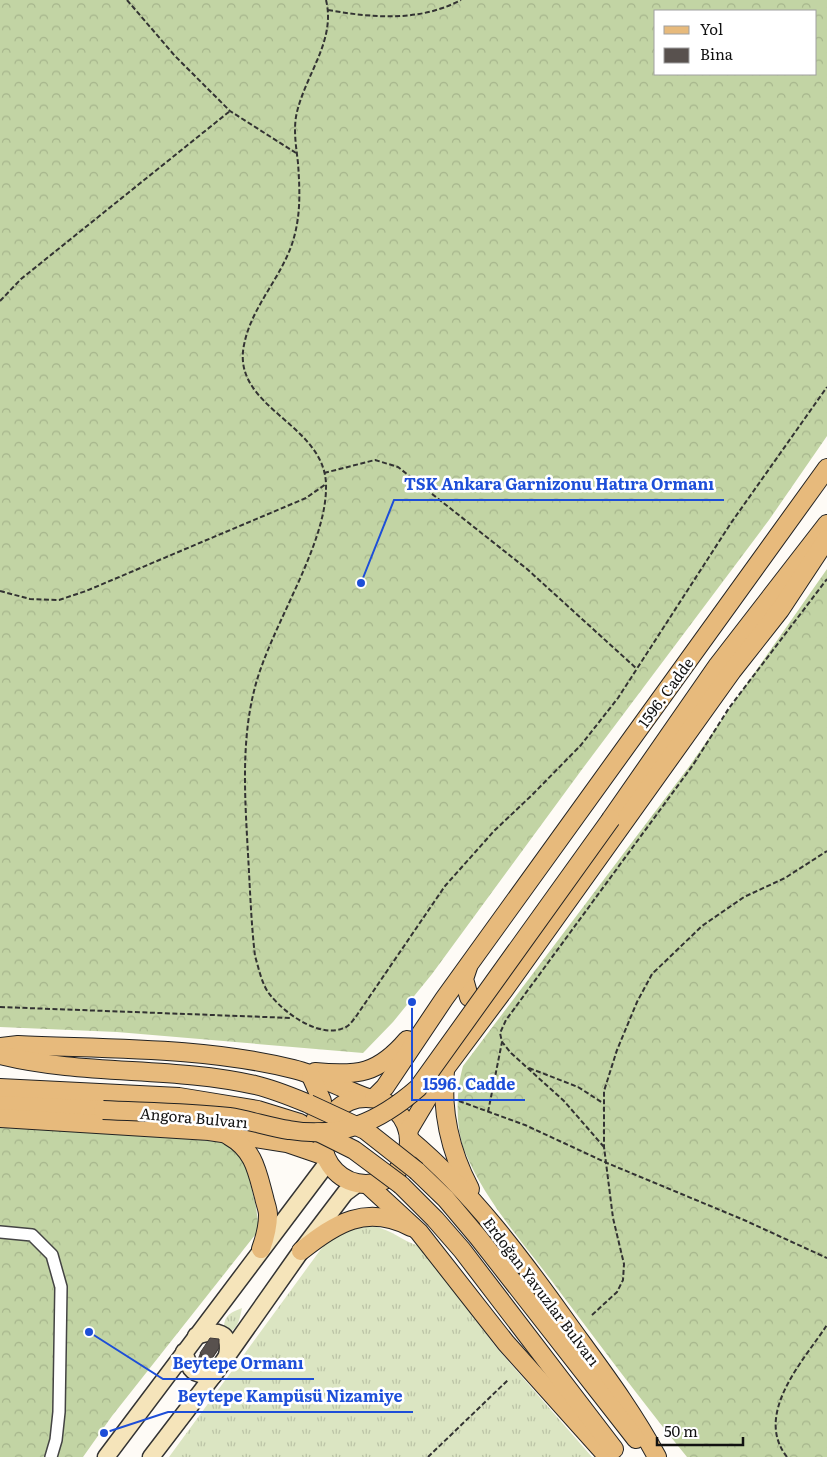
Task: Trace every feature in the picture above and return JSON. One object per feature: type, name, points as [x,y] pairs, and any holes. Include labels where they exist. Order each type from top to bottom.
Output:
[{"type":"main road","name":"1596. Cadde","points":[[371,1098],[386,1087],[444,999],[827,468]]},
{"type":"main road","name":"1596. Cadde","points":[[384,1115],[418,1088],[718,665],[827,524]]},
{"type":"main road","points":[[151,1457],[213,1376],[301,1251],[345,1193],[363,1184],[391,1177],[400,1168],[406,1158],[409,1135],[445,1069],[504,990],[732,671],[780,610],[827,539]]},
{"type":"main road","points":[[469,964],[464,979],[469,997],[479,1001],[504,990]]},
{"type":"main road","points":[[303,1073],[359,1073],[380,1066],[392,1057],[444,999]]},
{"type":"main road","points":[[0,1047],[18,1045],[181,1052],[237,1057],[303,1073],[387,1103],[397,1110],[409,1135]]},
{"type":"main road","name":"Erdoğan Yavuzlar Bulvarı","points":[[0,1055],[66,1067],[217,1078],[257,1085],[309,1104],[366,1130],[417,1171],[446,1199],[651,1457]]},
{"type":"main road","points":[[445,1069],[444,1097],[449,1138],[454,1153],[483,1214]]},
{"type":"main road","points":[[287,1144],[299,1141],[305,1136],[317,1115],[322,1101],[303,1073]]},
{"type":"main road","name":"Angora Bulvarı","points":[[0,1088],[180,1097],[258,1110],[300,1123],[354,1150],[401,1186],[435,1219],[462,1250],[620,1457]]},
{"type":"main road","points":[[371,1098],[345,1103],[331,1115],[324,1132],[322,1144],[327,1159],[340,1176],[363,1184],[419,1232],[506,1343],[608,1457]]},
{"type":"main road","name":"Angora Bulvarı","points":[[0,1105],[231,1117],[290,1130],[318,1132],[352,1127],[384,1115]]},
{"type":"main road","name":"Angora Bulvarı","points":[[0,1118],[209,1131],[287,1144],[327,1159]]},
{"type":"main road","points":[[226,1134],[240,1142],[248,1151],[260,1176],[268,1213],[261,1249]]},
{"type":"main road","name":"Erdoğan Yavuzlar Bulvarı","points":[[409,1135],[449,1174],[527,1268],[594,1358],[633,1415],[657,1457]]},
{"type":"main road","points":[[106,1457],[327,1159]]},
{"type":"main road","points":[[301,1251],[334,1226],[355,1218],[378,1217],[398,1222],[419,1232]]},
{"type":"main road","points":[[196,1336],[210,1331],[222,1335],[228,1340],[227,1356]]},
{"type":"main road","points":[[184,1352],[190,1369],[197,1375],[213,1376]]},
{"type":"street","points":[[0,1232],[32,1235],[52,1256],[60,1287],[59,1412],[56,1440],[51,1457]]},
{"type":"path","points":[[127,0],[175,56],[230,111],[297,154]]},
{"type":"path","points":[[326,0],[329,28],[297,114],[300,205],[297,228],[292,246],[247,333],[243,362],[247,378],[257,395],[307,439],[321,460],[326,484],[322,514],[314,542],[266,655],[254,690],[247,733],[246,812],[255,956],[261,976],[270,995],[293,1018],[309,1026],[332,1030],[346,1027],[357,1015],[445,886],[494,830],[532,795],[581,745],[638,670],[731,523],[827,387]]},
{"type":"path","points":[[328,10],[397,18],[438,12],[461,0]]},
{"type":"path","points":[[0,301],[21,278],[230,111]]},
{"type":"path","points":[[324,473],[375,460],[398,466],[527,569],[638,670]]},
{"type":"path","points":[[0,591],[30,599],[59,600],[86,591],[306,498],[326,484]]},
{"type":"path","points":[[488,1112],[502,1042],[500,1033],[506,1020],[693,765],[729,708],[827,579]]},
{"type":"path","points":[[592,1315],[617,1292],[624,1280],[624,1264],[614,1218],[604,1147],[604,1091],[617,1050],[637,1002],[652,974],[696,931],[744,897],[785,878],[827,851]]},
{"type":"path","points":[[0,1007],[293,1018]]},
{"type":"path","points":[[502,1042],[527,1068],[564,1101],[604,1147]]},
{"type":"path","points":[[527,1068],[578,1087],[604,1104]]},
{"type":"path","points":[[444,1097],[525,1125],[607,1163],[744,1220],[827,1258]]},
{"type":"path","points":[[788,1457],[780,1447],[776,1434],[782,1398],[788,1381],[800,1361],[827,1325]]},
{"type":"path","points":[[428,1457],[509,1379]]},
{"type":"green space","points":[[0,0],[827,0],[827,436],[769,520],[583,768],[432,974],[393,1022],[363,1053],[117,1032],[0,1027]]},
{"type":"green space","points":[[827,569],[827,1457],[687,1457],[493,1203],[473,1170],[459,1132],[459,1086],[463,1066],[688,768]]},
{"type":"green space","points":[[0,1128],[82,1129],[111,1134],[186,1138],[224,1143],[241,1155],[246,1166],[256,1207],[259,1230],[112,1416],[83,1457],[0,1457]]},
{"type":"green space","points":[[372,1226],[419,1246],[496,1347],[592,1457],[169,1457],[321,1249],[332,1239],[344,1232]]},
{"type":"green space","points":[[242,1308],[237,1325],[230,1332],[224,1327],[225,1320],[232,1313]]},
{"type":"building","points":[[210,1338],[219,1339],[219,1348],[210,1361],[200,1353]]},
{"type":"place","name":"TSK Ankara Garnizonu Hatıra Ormanı","points":[[361,583]]},
{"type":"place","name":"1596. Cadde","points":[[412,1002]]},
{"type":"place","name":"Beytepe Ormanı","points":[[89,1332]]},
{"type":"place","name":"Beytepe Kampüsü Nizamiye","points":[[104,1433]]}]
